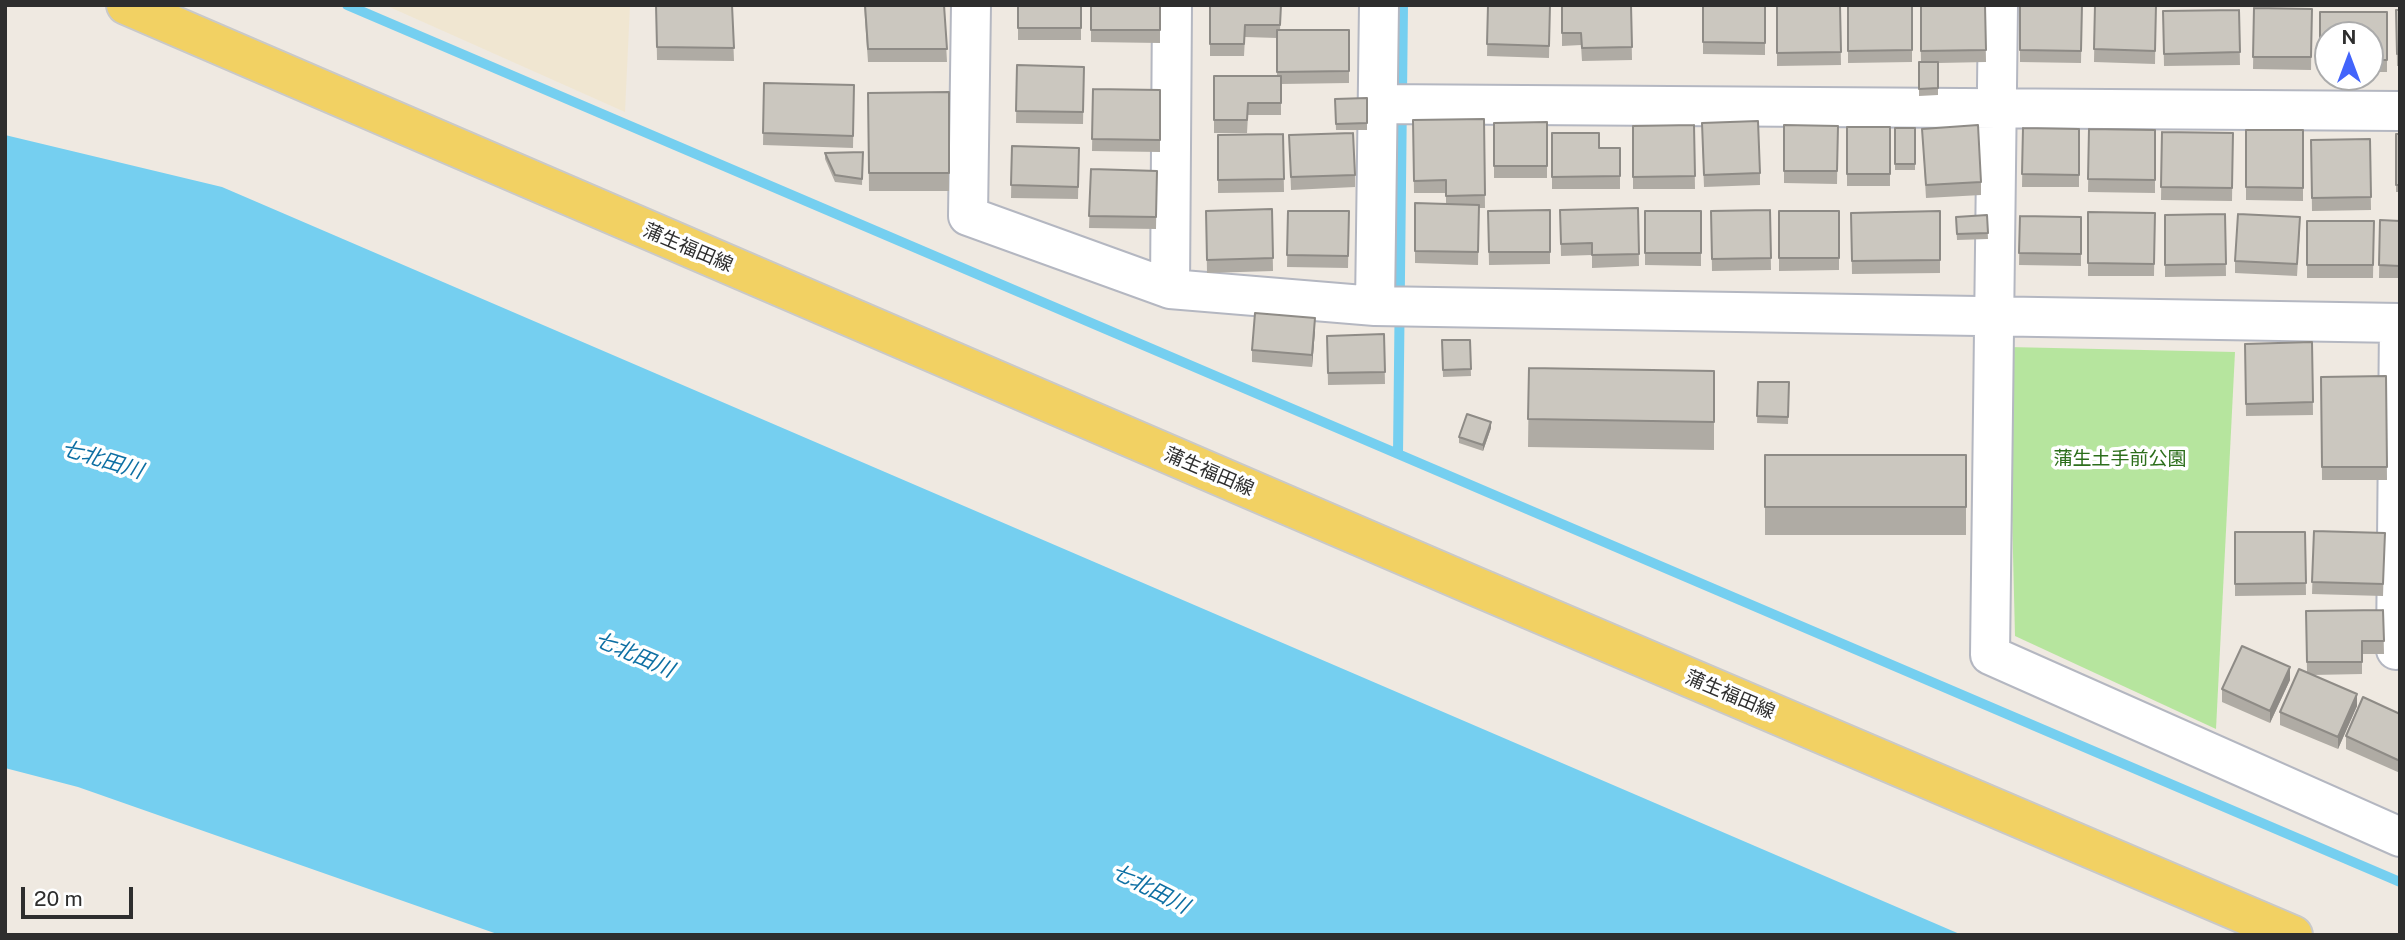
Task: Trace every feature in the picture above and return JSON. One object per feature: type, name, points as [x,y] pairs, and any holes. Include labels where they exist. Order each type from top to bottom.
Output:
[{"type":"main road","name":"蒲生福田線","points":[[126,5],[1470,584],[2294,935]]},
{"type":"street","points":[[971,5],[968,216],[1170,289],[1392,306],[2399,323],[2396,650]]},
{"type":"street","points":[[1170,289],[1172,5]]},
{"type":"street","points":[[1379,5],[1393,105],[1392,306]]},
{"type":"street","points":[[1998,5],[1990,655],[2400,837]]},
{"type":"street","points":[[1393,105],[2400,111]]},
{"type":"shaded area","points":[[385,5],[630,5],[625,112]]},
{"type":"green space","name":"蒲生土手前公園","points":[[2008,347],[2235,352],[2216,729],[2015,636]]},
{"type":"water","name":"七北田川","points":[[5,135],[222,187],[1962,935],[500,935],[78,787],[5,768]]},
{"type":"building","points":[[656,5],[732,5],[734,48],[657,47]]},
{"type":"building","points":[[865,5],[944,5],[947,49],[868,49]]},
{"type":"building","points":[[1018,5],[1081,5],[1081,28],[1018,28]]},
{"type":"building","points":[[1091,5],[1160,5],[1160,30],[1091,30]]},
{"type":"building","points":[[1210,5],[1281,5],[1280,25],[1245,25],[1244,44],[1210,44]]},
{"type":"building","points":[[1488,5],[1550,5],[1549,46],[1487,44]]},
{"type":"building","points":[[1562,5],[1631,5],[1632,47],[1582,48],[1581,33],[1562,33]]},
{"type":"building","points":[[1703,5],[1765,5],[1765,43],[1703,42]]},
{"type":"building","points":[[1777,5],[1840,5],[1841,52],[1777,53]]},
{"type":"building","points":[[1848,5],[1912,5],[1912,50],[1848,51]]},
{"type":"building","points":[[1921,5],[1985,5],[1986,50],[1921,51]]},
{"type":"building","points":[[2020,5],[2082,5],[2081,51],[2020,50]]},
{"type":"building","points":[[2095,5],[2156,5],[2155,51],[2094,49]]},
{"type":"building","points":[[2254,8],[2312,9],[2311,57],[2253,57]]},
{"type":"building","points":[[2239,10],[2240,52],[2164,54],[2163,11]]},
{"type":"building","points":[[2396,10],[2400,10],[2400,54],[2397,54]]},
{"type":"building","points":[[2320,12],[2387,12],[2387,60],[2384,60],[2384,21],[2320,21]]},
{"type":"building","points":[[1277,30],[1349,30],[1349,71],[1277,72]]},
{"type":"building","points":[[1919,62],[1938,62],[1938,88],[1919,89]]},
{"type":"building","points":[[1017,65],[1084,67],[1083,112],[1016,111]]},
{"type":"building","points":[[1214,76],[1281,76],[1281,103],[1248,103],[1247,120],[1214,120]]},
{"type":"building","points":[[764,83],[854,85],[853,136],[763,133]]},
{"type":"building","points":[[1093,89],[1160,90],[1160,140],[1092,139]]},
{"type":"building","points":[[949,92],[949,173],[869,173],[868,93]]},
{"type":"building","points":[[1367,98],[1367,123],[1336,124],[1335,99]]},
{"type":"building","points":[[1484,119],[1485,195],[1446,196],[1446,180],[1414,181],[1413,120]]},
{"type":"building","points":[[1758,121],[1760,173],[1704,175],[1702,123]]},
{"type":"building","points":[[1547,122],[1547,166],[1494,166],[1494,123]]},
{"type":"building","points":[[1694,125],[1695,176],[1633,177],[1633,126]]},
{"type":"building","points":[[1784,125],[1838,126],[1837,171],[1784,171]]},
{"type":"building","points":[[1978,125],[1981,182],[1926,185],[1922,129]]},
{"type":"building","points":[[1847,127],[1890,127],[1890,174],[1847,174]]},
{"type":"building","points":[[1895,128],[1915,128],[1915,164],[1895,164]]},
{"type":"building","points":[[2023,128],[2079,129],[2079,175],[2022,174]]},
{"type":"building","points":[[2089,129],[2155,130],[2155,180],[2088,179]]},
{"type":"building","points":[[2246,130],[2303,130],[2303,188],[2246,187]]},
{"type":"building","points":[[2162,132],[2233,133],[2232,188],[2161,187]]},
{"type":"building","points":[[1353,133],[1355,175],[1291,177],[1289,135]]},
{"type":"building","points":[[1552,133],[1599,133],[1599,148],[1620,148],[1620,176],[1552,177]]},
{"type":"building","points":[[1283,134],[1284,179],[1218,180],[1218,135]]},
{"type":"building","points":[[2396,134],[2400,134],[2400,185],[2396,185]]},
{"type":"building","points":[[2370,139],[2371,197],[2312,198],[2311,140]]},
{"type":"building","points":[[1012,146],[1079,148],[1078,187],[1011,185]]},
{"type":"building","points":[[863,152],[862,179],[835,175],[825,153]]},
{"type":"building","points":[[1091,169],[1157,171],[1156,217],[1089,216]]},
{"type":"building","points":[[1415,203],[1479,205],[1478,252],[1415,251]]},
{"type":"building","points":[[1638,208],[1639,254],[1592,255],[1592,243],[1561,244],[1560,210]]},
{"type":"building","points":[[1272,209],[1273,258],[1207,260],[1206,211]]},
{"type":"building","points":[[1550,210],[1550,252],[1489,252],[1488,211]]},
{"type":"building","points":[[1770,210],[1771,258],[1712,259],[1711,211]]},
{"type":"building","points":[[1288,211],[1349,211],[1348,256],[1287,255]]},
{"type":"building","points":[[1645,211],[1701,211],[1701,253],[1645,253]]},
{"type":"building","points":[[1779,211],[1839,211],[1839,258],[1779,258]]},
{"type":"building","points":[[1940,211],[1940,260],[1852,261],[1851,213]]},
{"type":"building","points":[[2088,212],[2155,213],[2154,264],[2088,263]]},
{"type":"building","points":[[2225,214],[2226,264],[2165,265],[2165,215]]},
{"type":"building","points":[[2238,214],[2300,217],[2297,264],[2235,261]]},
{"type":"building","points":[[1987,215],[1988,233],[1957,234],[1956,217]]},
{"type":"building","points":[[2020,216],[2081,217],[2081,254],[2019,253]]},
{"type":"building","points":[[2380,220],[2400,221],[2400,266],[2379,265]]},
{"type":"building","points":[[2307,221],[2374,221],[2373,265],[2307,265]]},
{"type":"building","points":[[1255,313],[1315,318],[1312,355],[1252,350]]},
{"type":"building","points":[[1384,334],[1385,372],[1328,373],[1327,336]]},
{"type":"building","points":[[1442,340],[1470,340],[1471,369],[1443,370]]},
{"type":"building","points":[[2312,342],[2313,402],[2246,404],[2245,344]]},
{"type":"building","points":[[1529,368],[1714,371],[1714,422],[1528,419]]},
{"type":"building","points":[[2386,376],[2387,467],[2322,467],[2321,377]]},
{"type":"building","points":[[1758,382],[1789,382],[1788,417],[1757,416]]},
{"type":"building","points":[[1467,414],[1491,422],[1483,445],[1459,437]]},
{"type":"building","points":[[1765,455],[1966,455],[1966,507],[1765,507]]},
{"type":"building","points":[[2314,531],[2385,533],[2383,584],[2312,582]]},
{"type":"building","points":[[2235,532],[2305,532],[2306,583],[2235,584]]},
{"type":"building","points":[[2383,610],[2384,641],[2362,641],[2362,662],[2307,662],[2306,611]]},
{"type":"building","points":[[2242,646],[2290,667],[2270,711],[2222,689]]},
{"type":"building","points":[[2299,669],[2357,694],[2338,737],[2280,712]]},
{"type":"building","points":[[2363,697],[2400,714],[2400,761],[2346,736]]},
{"type":"waterway","points":[[347,5],[2400,882]]},
{"type":"waterway","points":[[1398,454],[1403,5]]}]
